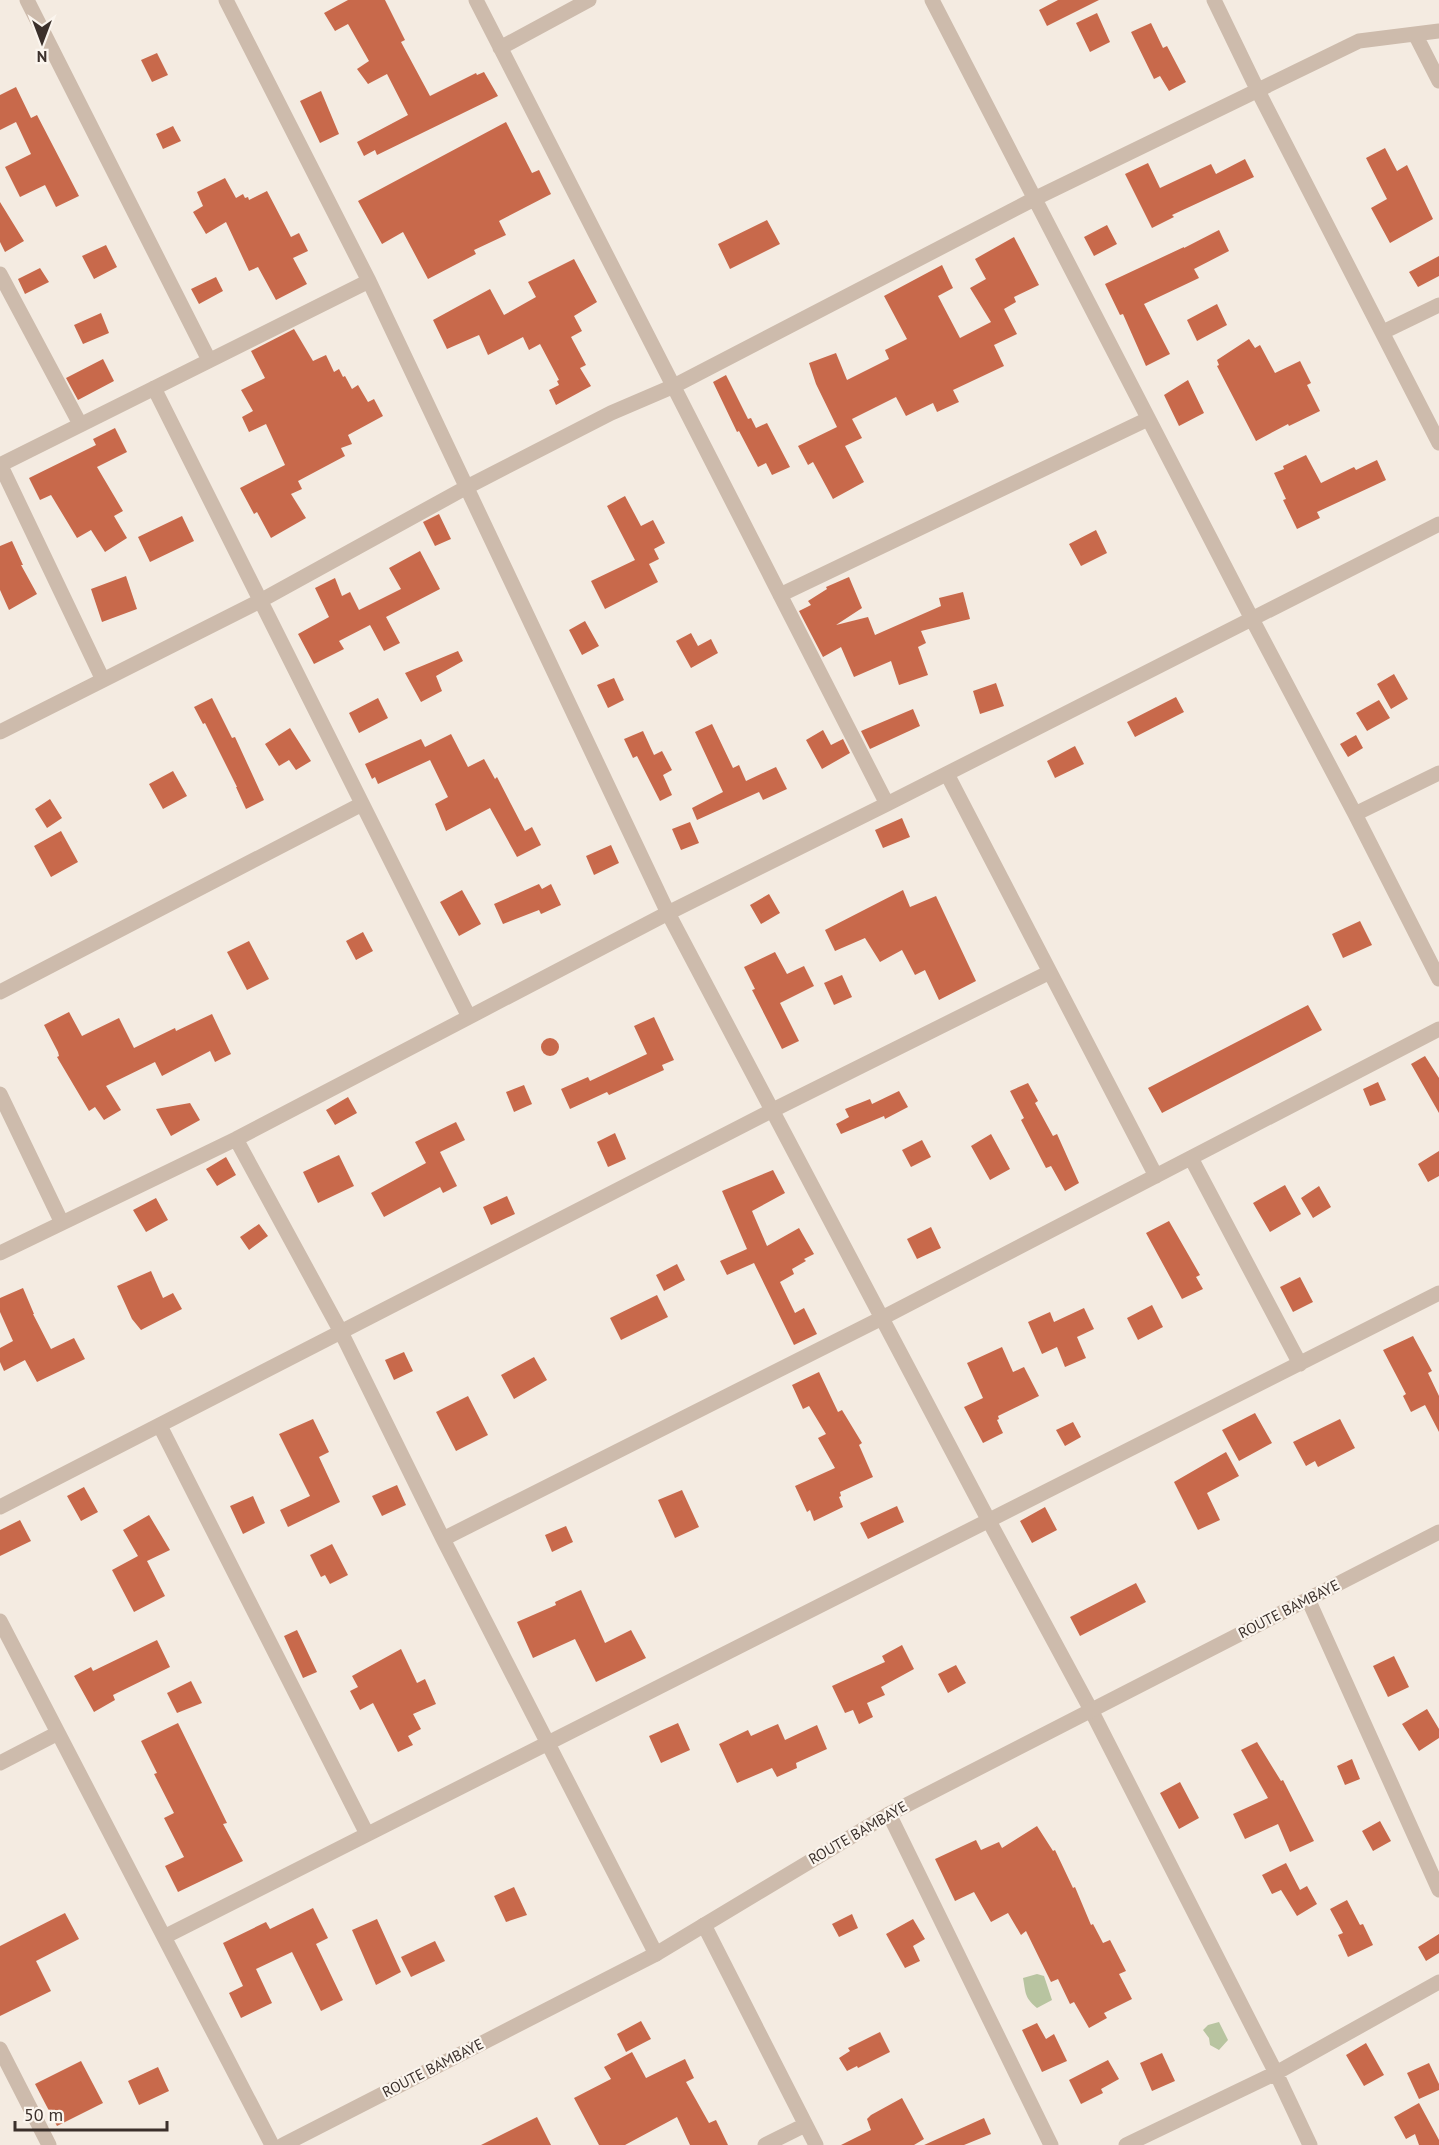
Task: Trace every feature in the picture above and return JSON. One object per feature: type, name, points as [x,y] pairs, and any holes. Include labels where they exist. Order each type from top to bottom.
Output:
[{"type":"street","points":[[27,0],[209,360]]},
{"type":"street","points":[[226,0],[369,281],[668,913],[1091,1710],[1276,2073],[1310,2145]]},
{"type":"street","points":[[476,0],[887,804]]},
{"type":"street","points":[[500,48],[589,0]]},
{"type":"street","points":[[932,0],[1439,979]]},
{"type":"street","points":[[1214,0],[1258,91],[1439,443]]},
{"type":"street","points":[[0,732],[260,601],[467,487],[611,413],[674,386],[1036,198],[1359,41],[1439,31]]},
{"type":"street","points":[[1415,34],[1439,81]]},
{"type":"street","points":[[0,274],[80,424]]},
{"type":"street","points":[[103,680],[0,464],[369,281]]},
{"type":"street","points":[[1383,332],[1439,305]]},
{"type":"street","points":[[154,388],[469,1017]]},
{"type":"street","points":[[780,595],[1148,419]]},
{"type":"street","points":[[0,1253],[236,1139],[668,913],[1439,524]]},
{"type":"street","points":[[1355,814],[1439,773]]},
{"type":"street","points":[[946,774],[1156,1176]]},
{"type":"street","points":[[0,992],[362,804]]},
{"type":"street","points":[[0,1508],[773,1110],[1050,972]]},
{"type":"street","points":[[442,1539],[882,1318],[1439,1029]]},
{"type":"street","points":[[0,1094],[62,1223]]},
{"type":"street","points":[[236,1139],[341,1332],[442,1539],[656,1954]]},
{"type":"street","points":[[1191,1158],[1300,1364]]},
{"type":"street","points":[[164,1937],[1439,1293]]},
{"type":"street","points":[[160,1426],[367,1834]]},
{"type":"street","name":"ROUTE BAMBAYE","points":[[284,2145],[656,1954],[890,1814],[1439,1532]]},
{"type":"street","points":[[1308,1599],[1439,1890]]},
{"type":"street","points":[[0,1621],[272,2145]]},
{"type":"street","points":[[0,1763],[58,1733]]},
{"type":"street","points":[[890,1814],[1051,2145]]},
{"type":"street","points":[[704,1925],[816,2145]]},
{"type":"street","points":[[1126,2145],[1276,2073],[1439,1982]]},
{"type":"street","points":[[0,2049],[49,2145]]},
{"type":"street","points":[[765,2145],[805,2125]]},
{"type":"green space","points":[[1037,1974],[1044,1976],[1052,2000],[1037,2008],[1028,1998],[1023,1978]]},
{"type":"green space","points":[[1219,2022],[1228,2040],[1219,2050],[1210,2045],[1209,2038],[1203,2030],[1208,2025]]},
{"type":"building","points":[[348,0],[385,0],[405,40],[401,42],[430,96],[476,73],[477,75],[484,72],[498,96],[377,155],[375,150],[364,156],[357,142],[408,115],[387,74],[368,84],[357,69],[369,61],[348,24],[335,31],[324,13]]},
{"type":"building","points":[[1058,0],[1099,0],[1047,26],[1039,10]]},
{"type":"building","points":[[1097,13],[1110,42],[1090,52],[1076,23]]},
{"type":"building","points":[[1151,23],[1163,48],[1167,46],[1186,82],[1169,91],[1160,76],[1154,79],[1131,32]]},
{"type":"building","points":[[157,53],[168,75],[152,82],[141,60]]},
{"type":"building","points":[[16,87],[31,118],[37,115],[79,196],[56,207],[45,185],[20,197],[5,167],[31,154],[16,122],[0,130],[0,95]]},
{"type":"building","points":[[321,91],[339,134],[320,143],[300,101]]},
{"type":"building","points":[[506,122],[532,173],[539,170],[551,194],[499,221],[506,235],[474,250],[476,254],[428,279],[403,232],[382,244],[358,201]]},
{"type":"building","points":[[173,126],[181,141],[163,149],[156,134]]},
{"type":"building","points":[[1385,148],[1397,171],[1407,165],[1433,219],[1390,243],[1371,208],[1387,199],[1366,158]]},
{"type":"building","points":[[1245,159],[1254,177],[1172,215],[1174,217],[1152,228],[1125,174],[1148,163],[1160,188],[1211,164],[1216,174]]},
{"type":"building","points":[[225,178],[236,198],[243,194],[249,200],[267,191],[291,237],[299,233],[308,251],[293,258],[307,284],[276,300],[258,267],[249,271],[226,222],[206,234],[193,212],[203,206],[197,192]]},
{"type":"building","points":[[0,202],[24,241],[5,252],[0,242]]},
{"type":"building","points":[[767,220],[780,244],[730,269],[718,244]]},
{"type":"building","points":[[1107,225],[1117,244],[1094,256],[1084,237]]},
{"type":"building","points":[[1219,230],[1229,251],[1194,269],[1199,278],[1144,304],[1170,354],[1146,366],[1123,314],[1120,315],[1105,284]]},
{"type":"building","points":[[1014,237],[1039,285],[1014,297],[1016,302],[1004,309],[1017,334],[994,345],[1004,366],[953,390],[959,402],[937,412],[933,403],[906,416],[896,397],[852,419],[862,438],[845,446],[864,482],[833,499],[813,462],[808,465],[798,446],[837,427],[816,384],[809,363],[836,353],[847,380],[889,359],[885,350],[907,339],[884,296],[942,265],[953,288],[938,296],[960,338],[991,322],[970,288],[986,279],[975,259]]},
{"type":"building","points":[[106,245],[117,267],[94,279],[82,256]]},
{"type":"building","points":[[1439,256],[1439,276],[1418,287],[1409,272]]},
{"type":"building","points":[[574,259],[597,302],[574,316],[582,331],[571,337],[586,365],[580,368],[591,386],[556,405],[549,390],[559,385],[557,381],[559,380],[540,344],[529,350],[523,337],[488,355],[479,335],[447,349],[433,320],[490,289],[504,315],[536,297],[528,282]]},
{"type":"building","points":[[40,268],[49,282],[25,294],[18,279]]},
{"type":"building","points":[[216,277],[223,291],[199,304],[191,289]]},
{"type":"building","points":[[1217,304],[1227,325],[1197,341],[1187,320]]},
{"type":"building","points":[[101,313],[109,333],[83,344],[74,325]]},
{"type":"building","points":[[294,329],[313,361],[326,355],[334,372],[339,369],[352,389],[358,385],[368,402],[374,399],[383,416],[348,435],[352,444],[341,448],[345,456],[298,481],[302,489],[291,494],[306,518],[271,538],[257,512],[254,514],[240,488],[285,465],[266,424],[249,432],[242,417],[253,411],[241,390],[265,378],[251,351]]},
{"type":"building","points":[[1249,339],[1255,348],[1260,345],[1275,373],[1300,361],[1311,383],[1307,385],[1320,411],[1289,426],[1288,424],[1256,441],[1217,366],[1219,365],[1217,360]]},
{"type":"building","points":[[103,359],[114,381],[78,400],[66,378]]},
{"type":"building","points":[[726,375],[748,419],[751,418],[756,428],[767,423],[790,467],[772,475],[766,463],[758,467],[739,431],[737,432],[713,382]]},
{"type":"building","points":[[1188,380],[1204,413],[1179,426],[1164,395]]},
{"type":"building","points":[[115,428],[127,452],[97,467],[123,511],[114,516],[127,538],[105,552],[91,530],[77,538],[51,495],[40,500],[29,478],[96,445],[93,439]]},
{"type":"building","points":[[1306,455],[1321,483],[1354,467],[1356,470],[1377,460],[1386,480],[1317,512],[1320,518],[1297,529],[1283,500],[1286,499],[1274,473]]},
{"type":"building","points":[[625,496],[641,526],[653,520],[665,543],[654,549],[659,559],[649,564],[658,582],[605,609],[591,581],[635,560],[607,506]]},
{"type":"building","points":[[439,514],[451,539],[435,546],[423,522]]},
{"type":"building","points":[[182,516],[194,541],[150,562],[138,537]]},
{"type":"building","points":[[1096,530],[1107,553],[1081,566],[1069,544]]},
{"type":"building","points":[[12,541],[23,565],[21,565],[37,594],[9,610],[0,590],[0,546]]},
{"type":"building","points":[[420,551],[440,589],[386,617],[400,643],[384,651],[370,625],[339,641],[344,649],[314,664],[298,634],[329,617],[315,588],[335,578],[342,596],[350,592],[359,610],[401,589],[389,568]]},
{"type":"building","points":[[126,576],[137,609],[102,622],[91,589]]},
{"type":"building","points":[[849,577],[862,608],[836,625],[868,617],[875,635],[941,606],[939,598],[963,592],[970,619],[921,631],[926,643],[918,647],[928,675],[899,685],[891,661],[854,677],[841,647],[823,657],[799,611],[811,605],[808,601],[827,589],[826,587]]},
{"type":"building","points":[[585,621],[599,646],[582,655],[569,630]]},
{"type":"building","points":[[691,633],[698,646],[711,639],[718,653],[691,668],[676,641]]},
{"type":"building","points":[[458,651],[463,661],[436,676],[442,691],[421,702],[405,673]]},
{"type":"building","points":[[1394,674],[1408,699],[1391,709],[1377,684]]},
{"type":"building","points":[[614,678],[624,700],[608,708],[597,685]]},
{"type":"building","points":[[996,683],[1004,706],[980,714],[973,691]]},
{"type":"building","points":[[1176,697],[1184,712],[1135,737],[1127,722]]},
{"type":"building","points":[[212,698],[232,738],[235,737],[264,800],[246,809],[205,723],[203,724],[194,707]]},
{"type":"building","points":[[378,698],[388,718],[359,733],[349,713]]},
{"type":"building","points":[[1379,700],[1390,718],[1367,731],[1356,713]]},
{"type":"building","points":[[913,709],[920,726],[870,749],[861,731]]},
{"type":"building","points":[[712,724],[733,768],[739,765],[746,781],[776,767],[787,789],[763,800],[759,792],[697,820],[692,808],[723,792],[695,732]]},
{"type":"building","points":[[290,728],[311,761],[296,770],[289,760],[279,766],[265,744]]},
{"type":"building","points":[[823,730],[831,745],[843,739],[850,753],[822,769],[806,740]]},
{"type":"building","points":[[643,731],[654,755],[662,751],[672,770],[663,775],[672,795],[660,801],[637,756],[633,758],[624,739]]},
{"type":"building","points":[[451,734],[468,767],[484,759],[495,779],[497,777],[525,831],[532,827],[541,845],[517,857],[490,808],[446,831],[435,804],[448,797],[430,760],[378,784],[375,777],[372,779],[365,764],[421,739],[425,747]]},
{"type":"building","points":[[1356,735],[1363,748],[1348,757],[1340,744]]},
{"type":"building","points":[[1075,746],[1084,764],[1055,778],[1047,761]]},
{"type":"building","points":[[173,771],[187,796],[163,809],[149,784]]},
{"type":"building","points":[[50,799],[62,818],[47,828],[35,809]]},
{"type":"building","points":[[902,818],[910,837],[883,848],[875,830]]},
{"type":"building","points":[[690,822],[699,843],[681,850],[672,829]]},
{"type":"building","points":[[61,831],[78,862],[51,877],[34,846]]},
{"type":"building","points":[[611,845],[619,863],[594,875],[586,856]]},
{"type":"building","points":[[539,884],[542,889],[551,884],[561,905],[541,914],[539,910],[503,924],[494,904]]},
{"type":"building","points":[[462,890],[481,924],[459,936],[440,902]]},
{"type":"building","points":[[903,890],[910,907],[936,896],[976,981],[939,1000],[925,970],[915,975],[902,950],[880,962],[865,938],[835,951],[825,930]]},
{"type":"building","points":[[769,894],[780,913],[761,924],[750,905]]},
{"type":"building","points":[[1360,921],[1372,945],[1343,958],[1332,934]]},
{"type":"building","points":[[363,932],[373,951],[356,960],[346,941]]},
{"type":"building","points":[[249,941],[269,979],[247,990],[227,952]]},
{"type":"building","points":[[775,952],[787,974],[804,966],[814,986],[780,1003],[799,1041],[782,1049],[752,990],[755,989],[744,967]]},
{"type":"building","points":[[842,975],[852,997],[834,1005],[824,983]]},
{"type":"building","points":[[1308,1005],[1322,1030],[1162,1113],[1148,1088]]},
{"type":"building","points":[[69,1012],[82,1036],[119,1018],[134,1048],[175,1028],[176,1031],[212,1014],[231,1054],[215,1062],[210,1051],[162,1076],[155,1062],[106,1086],[121,1110],[104,1120],[95,1107],[89,1111],[57,1057],[58,1052],[44,1025]]},
{"type":"building","points":[[654,1017],[674,1060],[662,1065],[664,1070],[609,1095],[607,1092],[570,1109],[561,1089],[588,1077],[590,1081],[647,1054],[634,1026]]},
{"type":"building","points":[[550,1038],[556,1041],[559,1047],[556,1053],[550,1056],[544,1053],[541,1047],[544,1041]]},
{"type":"building","points":[[1425,1056],[1439,1078],[1439,1113],[1411,1064]]},
{"type":"building","points":[[1378,1082],[1386,1100],[1370,1106],[1363,1089]]},
{"type":"building","points":[[1028,1083],[1038,1101],[1035,1103],[1053,1136],[1057,1134],[1079,1183],[1065,1191],[1051,1166],[1046,1168],[1021,1120],[1024,1118],[1010,1091]]},
{"type":"building","points":[[524,1085],[532,1104],[514,1112],[506,1092]]},
{"type":"building","points":[[899,1091],[908,1107],[885,1119],[884,1116],[841,1134],[836,1124],[849,1117],[845,1109],[870,1099],[872,1104]]},
{"type":"building","points":[[348,1097],[357,1113],[335,1125],[326,1110]]},
{"type":"building","points":[[190,1103],[200,1120],[171,1136],[156,1109]]},
{"type":"building","points":[[456,1122],[465,1140],[440,1152],[457,1186],[443,1193],[440,1187],[384,1217],[371,1193],[426,1163],[415,1142]]},
{"type":"building","points":[[615,1133],[626,1159],[608,1167],[597,1142]]},
{"type":"building","points":[[991,1134],[1010,1169],[990,1180],[971,1146]]},
{"type":"building","points":[[922,1140],[931,1157],[911,1167],[902,1150]]},
{"type":"building","points":[[1439,1151],[1439,1176],[1428,1182],[1418,1164]]},
{"type":"building","points":[[339,1155],[354,1186],[318,1203],[303,1172]]},
{"type":"building","points":[[226,1157],[236,1175],[217,1186],[206,1169]]},
{"type":"building","points":[[773,1170],[785,1193],[752,1211],[767,1246],[799,1228],[814,1254],[792,1269],[794,1274],[780,1282],[795,1313],[804,1308],[817,1334],[794,1345],[754,1263],[727,1275],[720,1261],[747,1249],[722,1191]]},
{"type":"building","points":[[1285,1185],[1301,1214],[1270,1232],[1253,1203]]},
{"type":"building","points":[[1319,1186],[1331,1207],[1313,1218],[1301,1198]]},
{"type":"building","points":[[507,1196],[515,1214],[491,1225],[483,1207]]},
{"type":"building","points":[[156,1198],[168,1220],[146,1232],[133,1210]]},
{"type":"building","points":[[1169,1221],[1200,1275],[1196,1277],[1203,1289],[1182,1299],[1146,1233]]},
{"type":"building","points":[[259,1224],[268,1236],[249,1250],[240,1237]]},
{"type":"building","points":[[931,1227],[941,1248],[917,1259],[907,1239]]},
{"type":"building","points":[[677,1264],[685,1280],[664,1291],[656,1275]]},
{"type":"building","points":[[151,1271],[163,1298],[173,1293],[182,1309],[141,1330],[132,1319],[117,1286]]},
{"type":"building","points":[[1300,1277],[1313,1302],[1293,1312],[1280,1287]]},
{"type":"building","points":[[23,1288],[51,1349],[74,1338],[85,1359],[37,1382],[25,1360],[4,1371],[0,1362],[0,1348],[13,1341],[0,1312],[0,1298]]},
{"type":"building","points":[[657,1295],[668,1317],[621,1340],[610,1318]]},
{"type":"building","points":[[1152,1305],[1163,1327],[1138,1340],[1127,1318]]},
{"type":"building","points":[[1084,1308],[1094,1329],[1077,1337],[1086,1358],[1065,1367],[1057,1347],[1042,1354],[1028,1322],[1050,1312],[1054,1322]]},
{"type":"building","points":[[1413,1336],[1432,1371],[1428,1373],[1439,1396],[1439,1432],[1425,1405],[1411,1412],[1403,1396],[1406,1394],[1383,1350]]},
{"type":"building","points":[[1002,1347],[1013,1372],[1024,1367],[1039,1396],[998,1416],[997,1420],[1003,1433],[983,1443],[964,1407],[983,1398],[967,1363]]},
{"type":"building","points":[[404,1352],[413,1371],[394,1380],[385,1360]]},
{"type":"building","points":[[534,1357],[547,1380],[514,1399],[501,1375]]},
{"type":"building","points":[[819,1372],[838,1412],[842,1410],[862,1443],[859,1445],[873,1477],[840,1492],[839,1497],[843,1507],[814,1521],[810,1510],[807,1512],[795,1486],[835,1468],[818,1438],[826,1434],[809,1406],[803,1409],[792,1385]]},
{"type":"building","points":[[468,1396],[488,1435],[456,1451],[436,1412]]},
{"type":"building","points":[[1255,1413],[1272,1443],[1239,1461],[1222,1430]]},
{"type":"building","points":[[313,1419],[329,1452],[319,1457],[340,1502],[288,1527],[280,1510],[310,1496],[279,1434]]},
{"type":"building","points":[[1340,1419],[1355,1448],[1318,1467],[1315,1461],[1306,1466],[1293,1442]]},
{"type":"building","points":[[1073,1422],[1081,1437],[1065,1446],[1056,1430]]},
{"type":"building","points":[[1226,1452],[1239,1476],[1207,1493],[1220,1520],[1198,1530],[1174,1482]]},
{"type":"building","points":[[397,1485],[406,1505],[382,1516],[372,1496]]},
{"type":"building","points":[[84,1487],[98,1512],[81,1521],[67,1496]]},
{"type":"building","points":[[682,1490],[699,1527],[675,1538],[658,1500]]},
{"type":"building","points":[[253,1496],[265,1523],[243,1534],[230,1506]]},
{"type":"building","points":[[897,1506],[904,1522],[868,1539],[860,1523]]},
{"type":"building","points":[[1045,1507],[1057,1530],[1032,1543],[1020,1521]]},
{"type":"building","points":[[149,1515],[170,1550],[147,1561],[165,1596],[134,1612],[112,1570],[138,1556],[123,1530]]},
{"type":"building","points":[[20,1520],[31,1541],[0,1556],[0,1530]]},
{"type":"building","points":[[566,1526],[573,1542],[552,1552],[545,1535]]},
{"type":"building","points":[[332,1544],[348,1575],[330,1584],[325,1575],[321,1577],[310,1555]]},
{"type":"building","points":[[1136,1583],[1146,1602],[1080,1636],[1070,1617]]},
{"type":"building","points":[[581,1590],[605,1643],[631,1630],[646,1658],[596,1682],[575,1639],[533,1658],[517,1622],[556,1605],[555,1602]]},
{"type":"building","points":[[297,1630],[317,1672],[303,1678],[284,1636]]},
{"type":"building","points":[[157,1640],[170,1667],[113,1695],[115,1700],[94,1712],[74,1676],[91,1667],[93,1671]]},
{"type":"building","points":[[902,1645],[914,1669],[881,1687],[885,1695],[867,1703],[873,1717],[859,1724],[853,1710],[845,1713],[832,1686],[885,1662],[882,1656]]},
{"type":"building","points":[[401,1649],[417,1683],[425,1679],[436,1704],[413,1714],[421,1729],[408,1736],[413,1745],[398,1752],[373,1703],[360,1710],[350,1691],[358,1687],[352,1676]]},
{"type":"building","points":[[1394,1656],[1409,1687],[1388,1697],[1373,1666]]},
{"type":"building","points":[[956,1665],[966,1683],[948,1693],[938,1674]]},
{"type":"building","points":[[191,1681],[202,1703],[177,1713],[167,1693]]},
{"type":"building","points":[[1427,1709],[1439,1729],[1439,1738],[1419,1751],[1402,1724]]},
{"type":"building","points":[[178,1723],[227,1823],[223,1824],[243,1861],[178,1892],[165,1866],[184,1857],[164,1818],[174,1813],[154,1774],[157,1773],[141,1741]]},
{"type":"building","points":[[678,1723],[690,1750],[661,1763],[649,1736]]},
{"type":"building","points":[[778,1724],[785,1740],[817,1725],[827,1749],[796,1763],[797,1768],[777,1777],[772,1768],[737,1783],[719,1744],[748,1730],[751,1736]]},
{"type":"building","points":[[1257,1742],[1281,1781],[1283,1780],[1314,1841],[1290,1852],[1278,1824],[1245,1839],[1233,1814],[1268,1798],[1241,1750]]},
{"type":"building","points":[[1352,1759],[1360,1779],[1345,1785],[1337,1766]]},
{"type":"building","points":[[1180,1782],[1199,1818],[1179,1829],[1160,1793]]},
{"type":"building","points":[[1380,1821],[1391,1841],[1373,1851],[1362,1831]]},
{"type":"building","points":[[1037,1826],[1053,1851],[1055,1850],[1073,1888],[1075,1887],[1091,1925],[1093,1924],[1103,1943],[1110,1940],[1126,1971],[1119,1974],[1132,1999],[1104,2013],[1107,2018],[1089,2028],[1074,2002],[1070,2004],[1058,1979],[1051,1982],[1026,1931],[1021,1935],[1008,1913],[991,1922],[974,1892],[955,1901],[935,1859],[976,1840],[981,1850],[999,1842],[1002,1848]]},
{"type":"building","points":[[1286,1863],[1300,1890],[1307,1886],[1317,1904],[1297,1916],[1281,1890],[1272,1894],[1262,1875]]},
{"type":"building","points":[[514,1887],[527,1915],[506,1922],[494,1896]]},
{"type":"building","points":[[1347,1900],[1360,1925],[1363,1924],[1373,1945],[1348,1957],[1338,1935],[1343,1933],[1330,1909]]},
{"type":"building","points":[[313,1908],[328,1938],[316,1944],[343,2000],[321,2011],[292,1952],[256,1969],[272,2003],[241,2018],[229,1993],[243,1986],[223,1943],[266,1922],[270,1929]]},
{"type":"building","points":[[65,1913],[79,1939],[36,1961],[51,1991],[0,2016],[0,1946]]},
{"type":"building","points":[[852,1914],[858,1928],[839,1937],[832,1924]]},
{"type":"building","points":[[377,1919],[401,1972],[376,1985],[352,1930]]},
{"type":"building","points":[[913,1919],[925,1939],[913,1946],[920,1961],[905,1968],[886,1934]]},
{"type":"building","points":[[1439,1934],[1439,1953],[1426,1961],[1418,1947]]},
{"type":"building","points":[[435,1941],[445,1961],[411,1977],[401,1957]]},
{"type":"building","points":[[641,2021],[651,2039],[626,2052],[617,2034]]},
{"type":"building","points":[[1037,2023],[1046,2039],[1054,2034],[1067,2061],[1042,2072],[1022,2030]]},
{"type":"building","points":[[880,2032],[890,2052],[847,2071],[839,2058],[850,2051],[848,2048]]},
{"type":"building","points":[[1366,2043],[1384,2075],[1364,2086],[1346,2055]]},
{"type":"building","points":[[632,2052],[646,2078],[685,2059],[694,2078],[686,2082],[709,2123],[716,2120],[728,2145],[690,2145],[677,2117],[625,2145],[599,2145],[574,2098],[611,2079],[604,2067]]},
{"type":"building","points":[[1162,2053],[1175,2081],[1152,2091],[1140,2063]]},
{"type":"building","points":[[1108,2060],[1119,2079],[1101,2089],[1103,2093],[1081,2104],[1069,2080]]},
{"type":"building","points":[[81,2061],[103,2103],[57,2126],[35,2084]]},
{"type":"building","points":[[1429,2063],[1439,2084],[1439,2090],[1419,2099],[1407,2073]]},
{"type":"building","points":[[158,2067],[169,2091],[139,2105],[128,2081]]},
{"type":"building","points":[[902,2098],[924,2139],[914,2145],[841,2145],[871,2130],[867,2119]]},
{"type":"building","points":[[1419,2103],[1439,2140],[1439,2145],[1419,2145],[1415,2134],[1406,2139],[1394,2117]]},
{"type":"building","points":[[537,2117],[551,2145],[481,2145]]},
{"type":"building","points":[[984,2118],[991,2134],[964,2145],[924,2145]]}]
